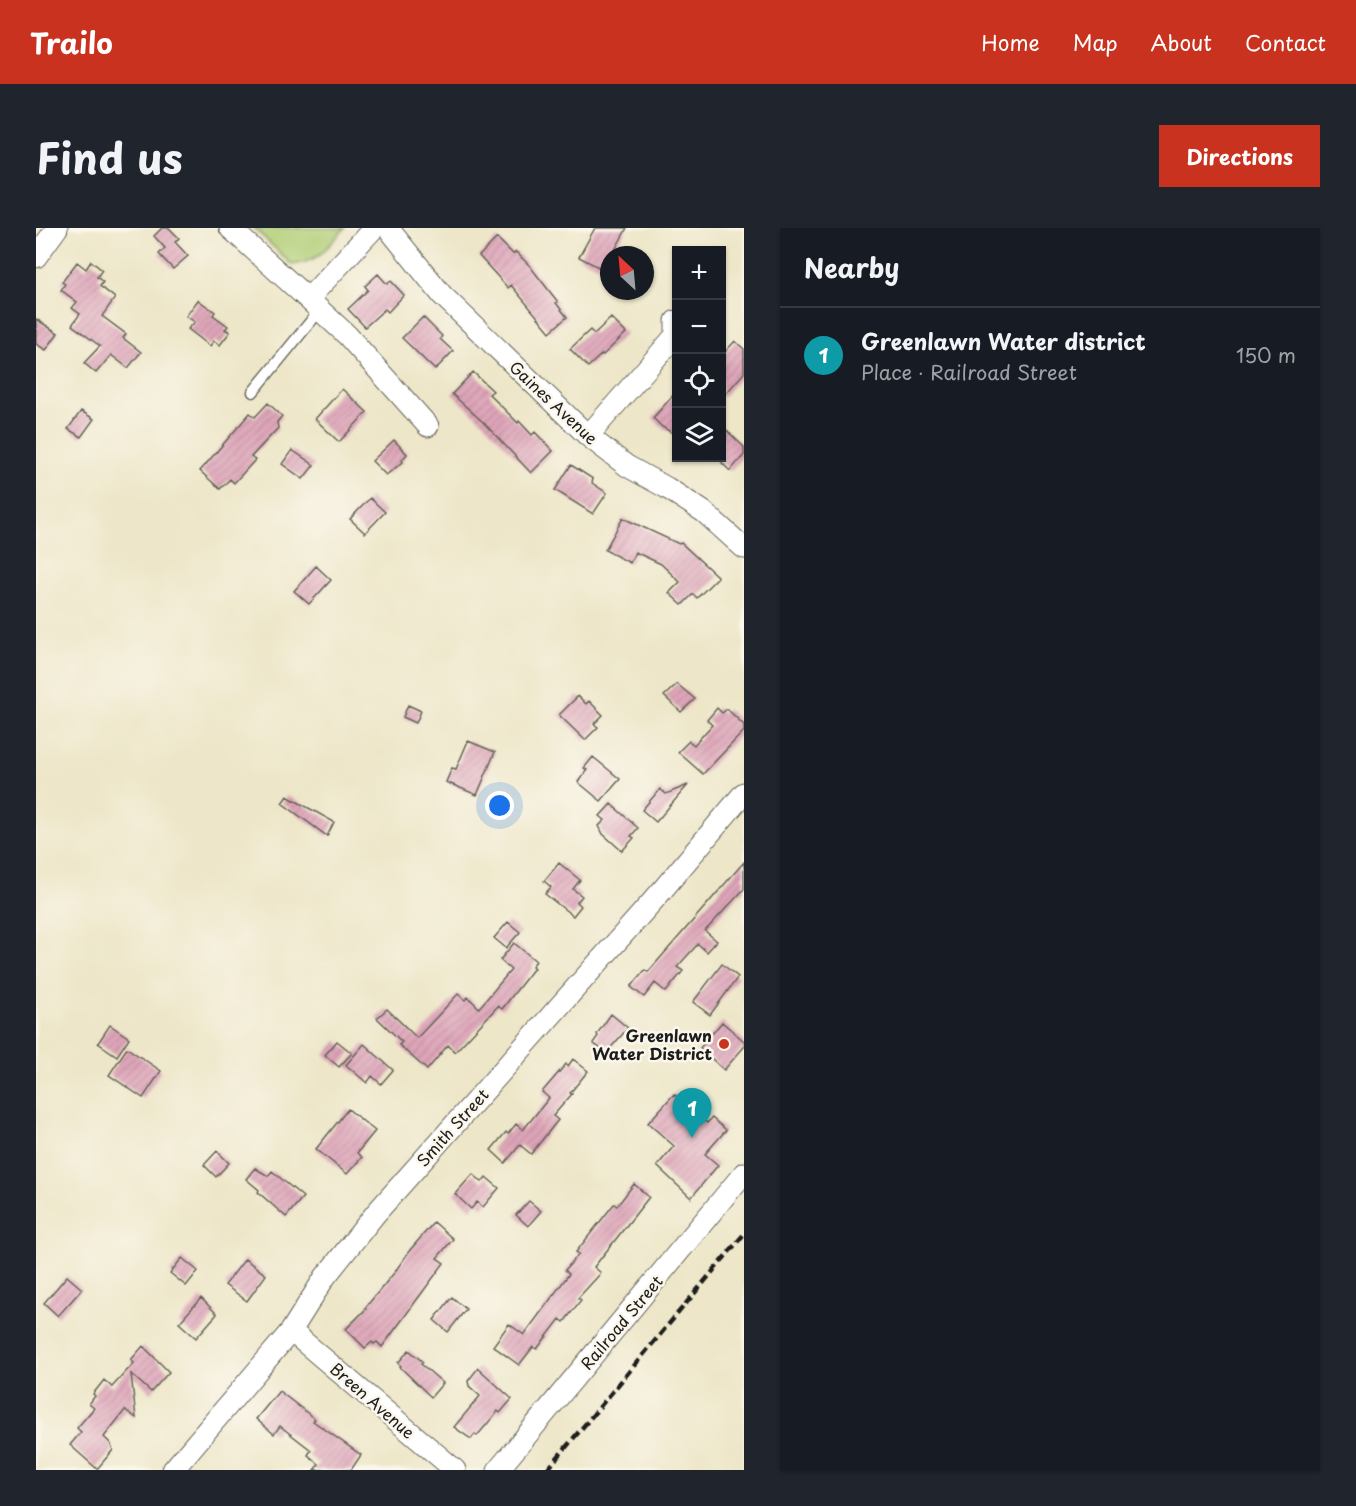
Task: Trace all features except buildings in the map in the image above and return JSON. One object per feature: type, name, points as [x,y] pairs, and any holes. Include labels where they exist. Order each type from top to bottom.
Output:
[{"type":"street","points":[[36,257],[57,228]]},
{"type":"street","points":[[230,228],[347,335],[428,426]]},
{"type":"street","points":[[314,304],[374,228]]},
{"type":"street","name":"Gaines Avenue","points":[[388,228],[442,295],[588,436],[627,466],[704,512],[744,548]]},
{"type":"street","points":[[588,436],[672,340]]},
{"type":"street","name":"Smith Street","points":[[173,1470],[291,1331],[325,1277],[376,1213],[659,894],[744,793]]},
{"type":"street","name":"Railroad Street","points":[[498,1470],[744,1173]]},
{"type":"street","name":"Breen Avenue","points":[[291,1331],[454,1470]]},
{"type":"lane","points":[[253,392],[314,304]]},
{"type":"green space","points":[[254,228],[345,228],[317,257],[292,265]]},
{"type":"railway","points":[[547,1470],[744,1234]]},
{"type":"place","name":"Greenlawn Water District","points":[[724,1044]]},
{"type":"place","name":"Greenlawn Water district","points":[[692,1138]]}]
